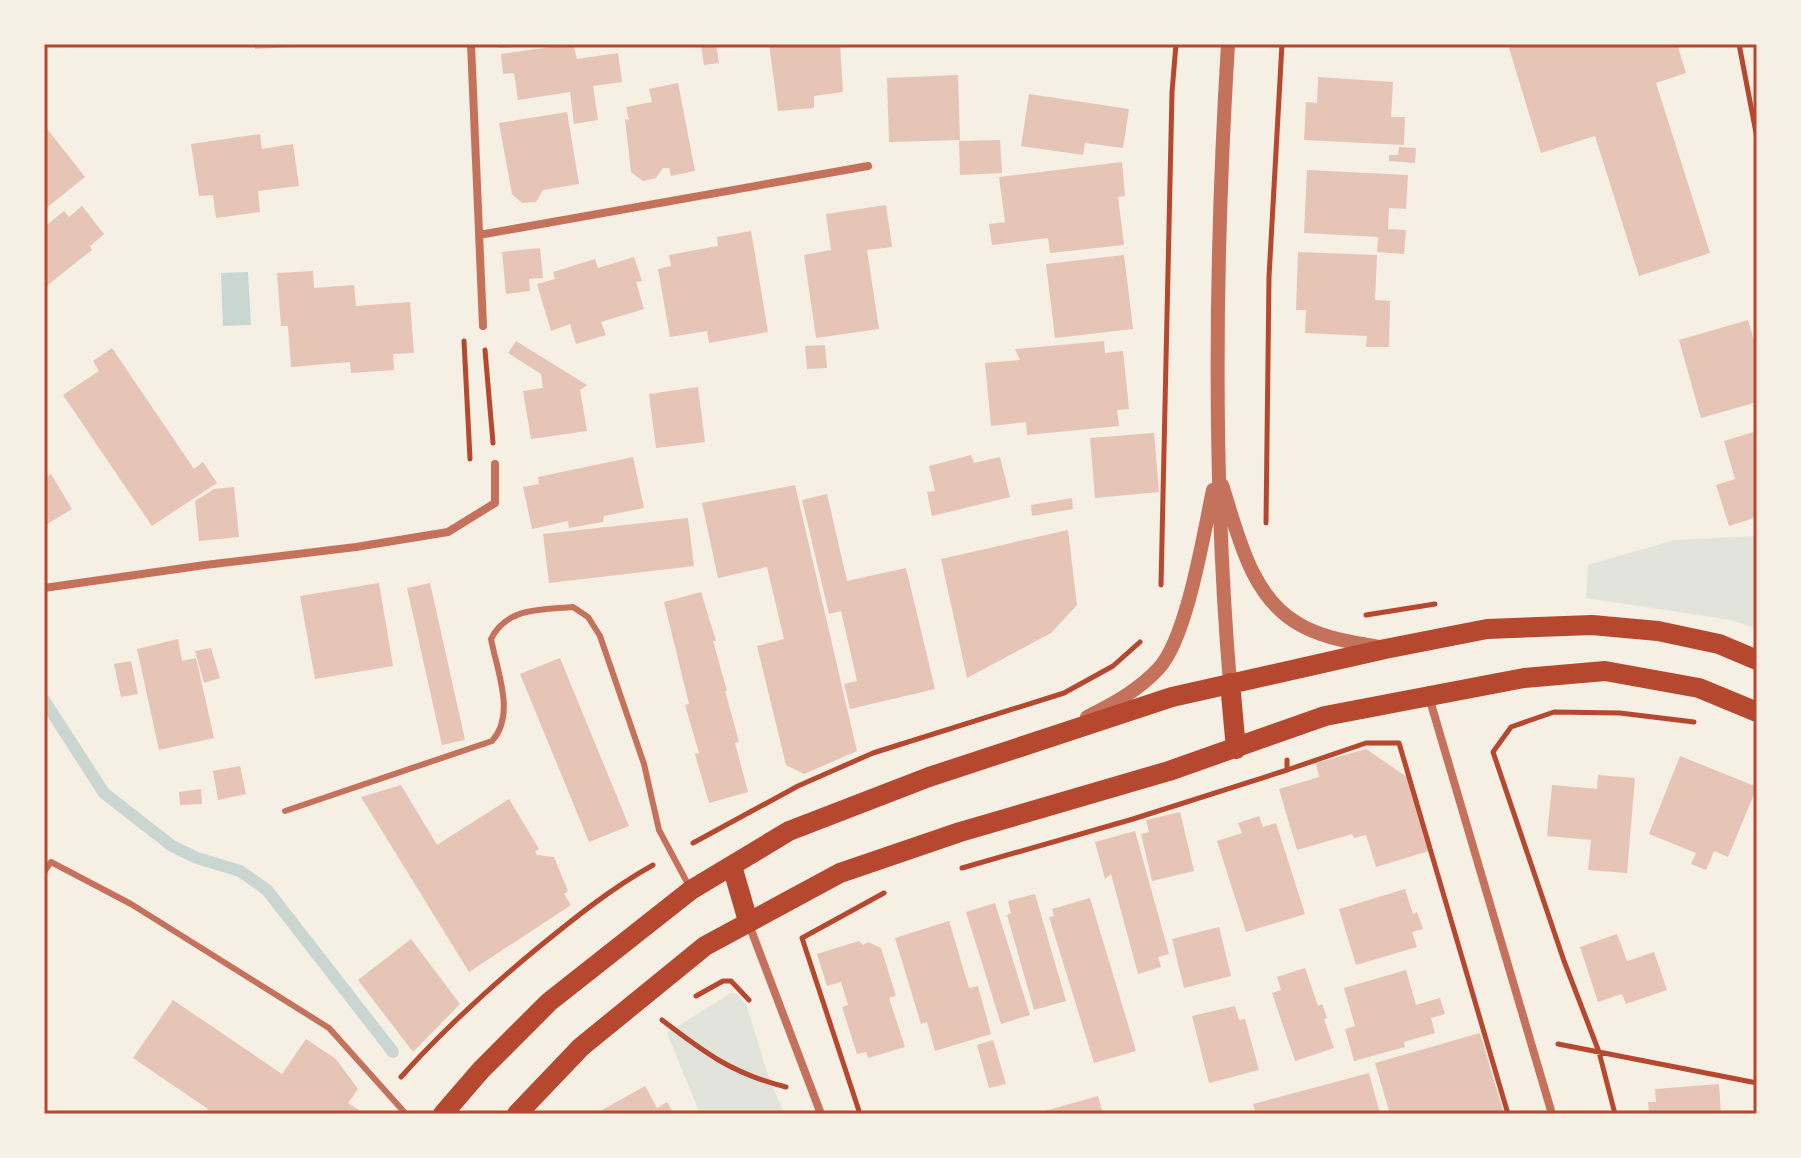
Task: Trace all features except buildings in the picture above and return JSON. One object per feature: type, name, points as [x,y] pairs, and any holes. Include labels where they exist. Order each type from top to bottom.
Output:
[{"type":"main road","points":[[443,1114],[481,1070],[549,1002],[691,890],[789,831],[929,777],[1031,746],[1172,697],[1487,629],[1592,625],[1658,631],[1719,644],[1757,660]]},
{"type":"main road","points":[[517,1114],[581,1047],[705,946],[840,873],[960,832],[1236,749],[1325,716],[1524,678],[1605,671],[1699,688],[1757,712]]},
{"type":"main road","points":[[1230,683],[1236,749]]},
{"type":"main road","points":[[732,866],[748,921]]},
{"type":"street","points":[[471,44],[483,326]]},
{"type":"street","points":[[1228,44],[1216,297],[1217,470],[1223,610],[1230,683]]},
{"type":"street","points":[[479,235],[868,166]]},
{"type":"street","points":[[44,588],[448,532],[495,503],[495,464]]},
{"type":"street","points":[[1217,470],[1259,587],[1295,622],[1329,637],[1385,649]]},
{"type":"street","points":[[1031,746],[1109,706],[1161,666],[1183,617],[1217,470]]},
{"type":"street","points":[[1428,696],[1552,1114]]},
{"type":"street","points":[[748,921],[821,1114]]},
{"type":"lane","points":[[285,811],[492,741],[505,722],[491,639],[495,631],[513,615],[573,607],[588,617],[600,636],[644,764],[659,830],[691,890]]},
{"type":"lane","points":[[44,872],[51,862],[131,904],[329,1028],[406,1114]]},
{"type":"path","points":[[1161,587],[1172,92],[1176,44]]},
{"type":"path","points":[[1265,530],[1269,277],[1282,44]]},
{"type":"path","points":[[1739,44],[1757,138]]},
{"type":"path","points":[[483,326],[495,464]]},
{"type":"path","points":[[464,338],[470,462]]},
{"type":"path","points":[[1615,1114],[1599,1052],[1564,961],[1493,752],[1511,727],[1554,712],[1620,713],[1696,722]]},
{"type":"path","points":[[1287,770],[1366,743],[1399,743],[1508,1114]]},
{"type":"path","points":[[802,938],[860,1114]]},
{"type":"path","points":[[636,1001],[727,1066],[751,1078],[814,1094]]},
{"type":"path","points":[[1530,1039],[1757,1083]]},
{"type":"shaded area","points":[[248,272],[251,325],[223,326],[221,273]]},
{"type":"shaded area","points":[[1757,536],[1757,629],[1731,620],[1586,598],[1588,565],[1674,540]]},
{"type":"shaded area","points":[[731,993],[737,994],[746,1004],[784,1114],[700,1114],[667,1033]]},
{"type":"waterway","points":[[44,700],[104,793],[172,846],[197,858],[240,871],[267,890],[393,1052]]}]
